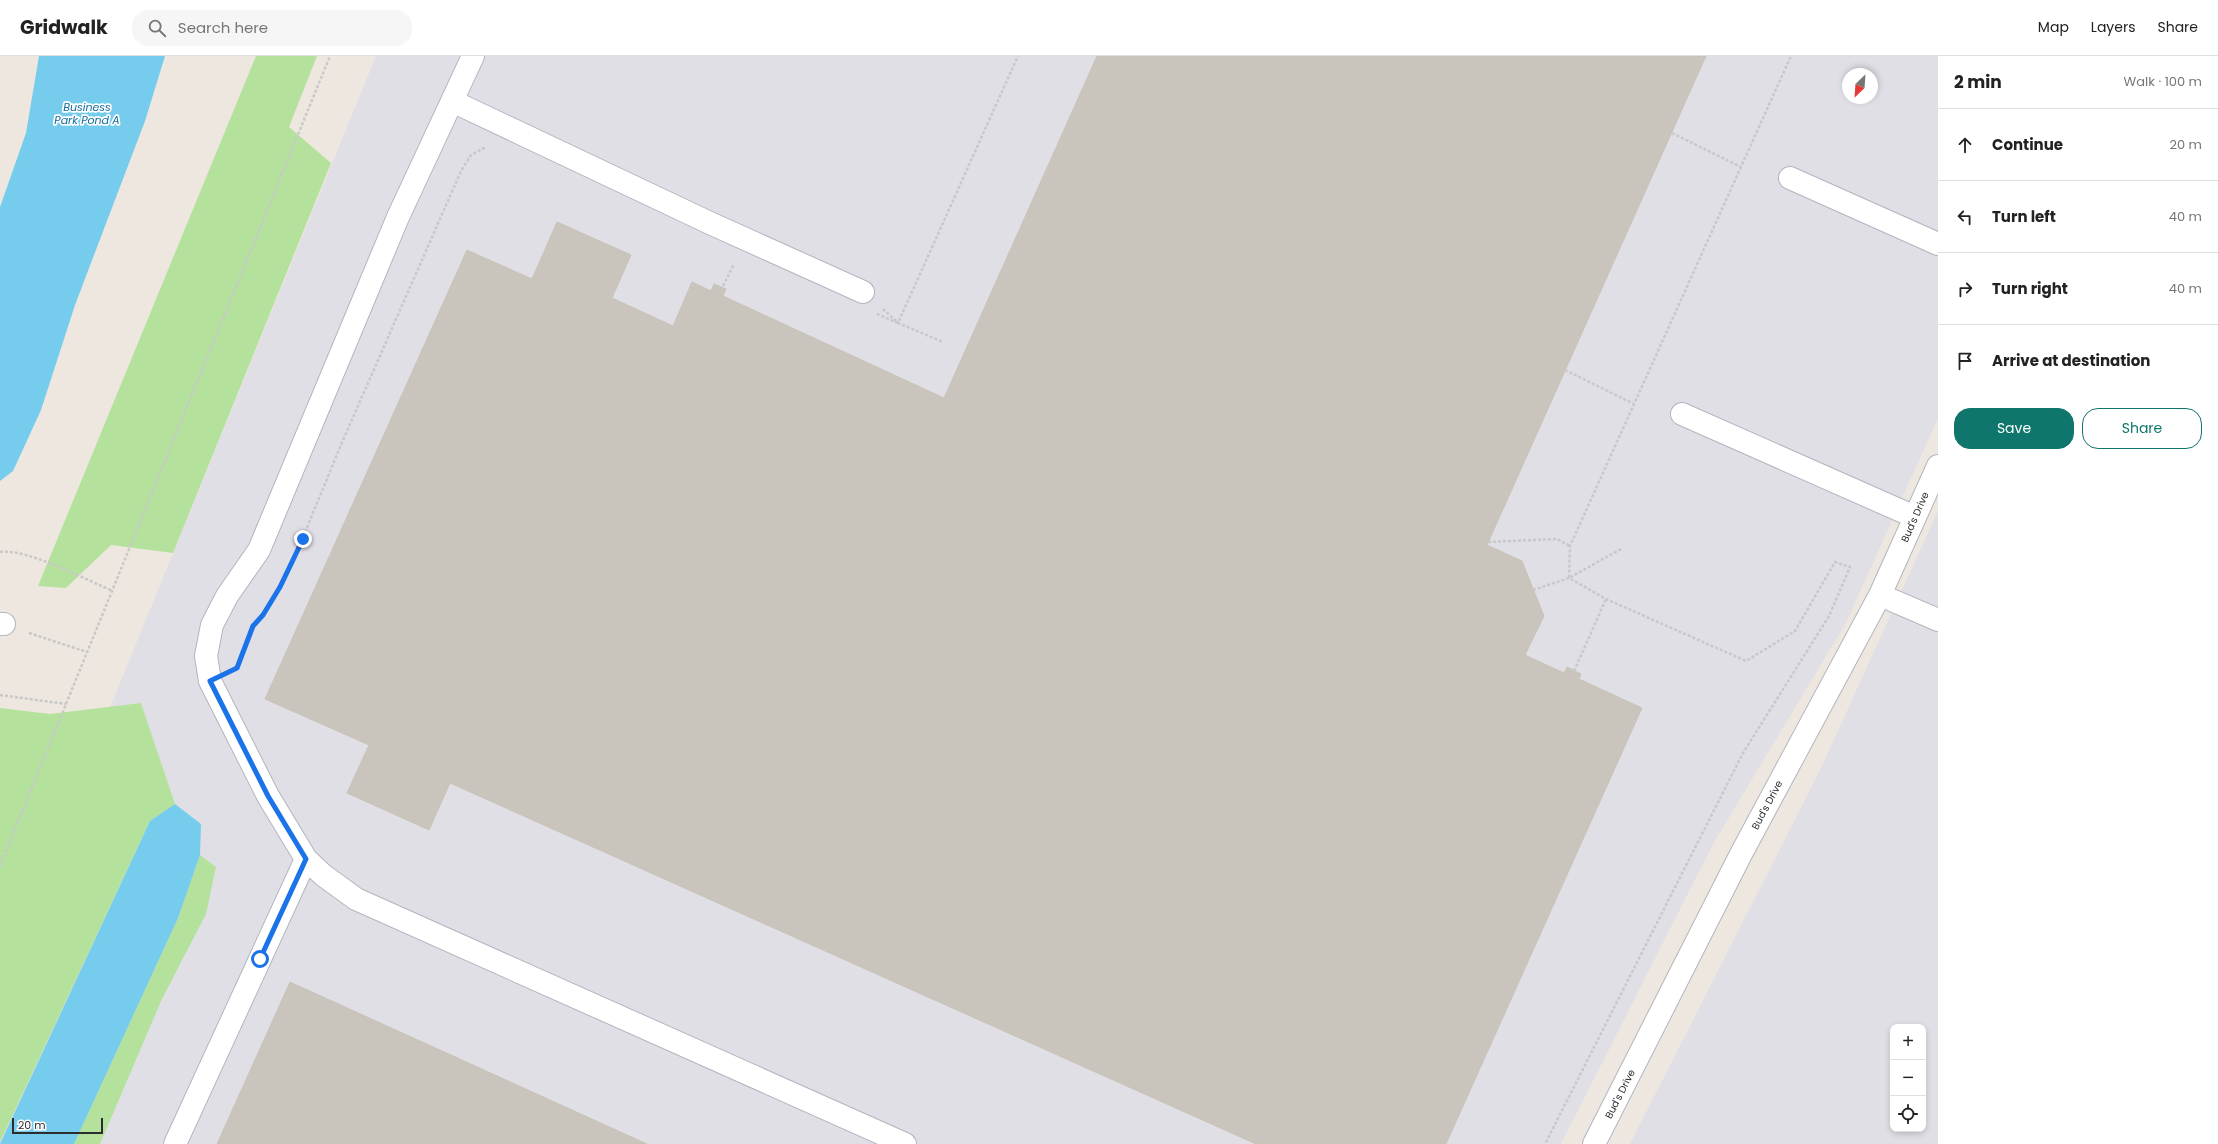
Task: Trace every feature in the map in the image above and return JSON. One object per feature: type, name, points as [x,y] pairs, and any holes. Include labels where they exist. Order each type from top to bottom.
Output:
[{"type":"lane","points":[[473,56],[398,217],[259,550],[227,596],[212,625],[206,656],[210,681],[268,796],[306,859],[323,875],[356,898],[905,1144]]},
{"type":"lane","points":[[452,101],[706,221],[863,292]]},
{"type":"lane","points":[[1790,178],[1938,244]]},
{"type":"lane","points":[[1682,414],[1916,517]]},
{"type":"lane","name":"Bud's Drive","points":[[1594,1144],[1741,854],[1880,594],[1938,466]]},
{"type":"lane","points":[[1880,594],[1938,620]]},
{"type":"lane","points":[[175,1144],[306,859]]},
{"type":"path","points":[[0,866],[113,590],[162,465],[330,56]]},
{"type":"path","points":[[898,323],[1018,56]]},
{"type":"path","points":[[1569,578],[1570,546],[1791,56]]},
{"type":"path","points":[[1672,133],[1741,167]]},
{"type":"path","points":[[210,681],[237,668],[253,626],[263,615],[280,587],[297,552],[340,447],[461,171],[471,154],[486,147],[492,147]]},
{"type":"path","points":[[723,286],[735,261]]},
{"type":"path","points":[[863,292],[898,323]]},
{"type":"path","points":[[876,313],[943,342]]},
{"type":"path","points":[[1565,370],[1634,404]]},
{"type":"path","points":[[1488,542],[1556,538],[1570,546]]},
{"type":"path","points":[[1533,590],[1569,578],[1621,549]]},
{"type":"path","points":[[0,552],[7,551],[26,555],[113,590]]},
{"type":"path","points":[[1545,1144],[1736,767],[1829,616],[1850,568],[1835,562],[1795,631],[1746,661],[1606,599],[1569,578]]},
{"type":"path","points":[[1574,671],[1606,599]]},
{"type":"path","points":[[2,624],[87,652]]},
{"type":"path","points":[[0,695],[66,704]]},
{"type":"shaded area","points":[[376,56],[1938,56],[1938,418],[1846,623],[1713,844],[1561,1144],[0,1144],[0,977]]},
{"type":"shaded area","points":[[1938,511],[1938,1144],[1630,1144],[1821,768]]},
{"type":"green space","points":[[256,56],[317,56],[289,127],[331,163],[173,553],[111,545],[66,588],[38,586]]},
{"type":"green space","points":[[141,703],[175,804],[150,821],[0,1142],[0,708],[50,714]]},
{"type":"green space","points":[[200,855],[216,867],[206,914],[162,999],[100,1144],[74,1144],[178,918]]},
{"type":"water","name":"Business Park Pond A","points":[[39,56],[165,56],[145,121],[75,305],[41,410],[13,471],[0,481],[0,207],[26,133]]},
{"type":"water","points":[[175,804],[201,824],[200,855],[178,918],[74,1144],[0,1144],[150,821]]},
{"type":"building","points":[[1097,56],[1706,56],[1487,545],[1522,561],[1544,616],[1525,655],[1564,673],[1567,667],[1581,674],[1579,679],[1642,708],[1446,1144],[1256,1144],[450,783],[429,830],[347,793],[369,745],[265,699],[467,250],[532,279],[557,222],[631,255],[612,298],[673,326],[692,282],[711,291],[714,284],[726,289],[723,296],[944,398]]},
{"type":"building","points":[[290,982],[647,1144],[217,1144]]},
{"type":"route","points":[[260,959],[306,859],[268,796],[210,681],[237,668],[253,626],[263,615],[280,587],[303,539]]}]
